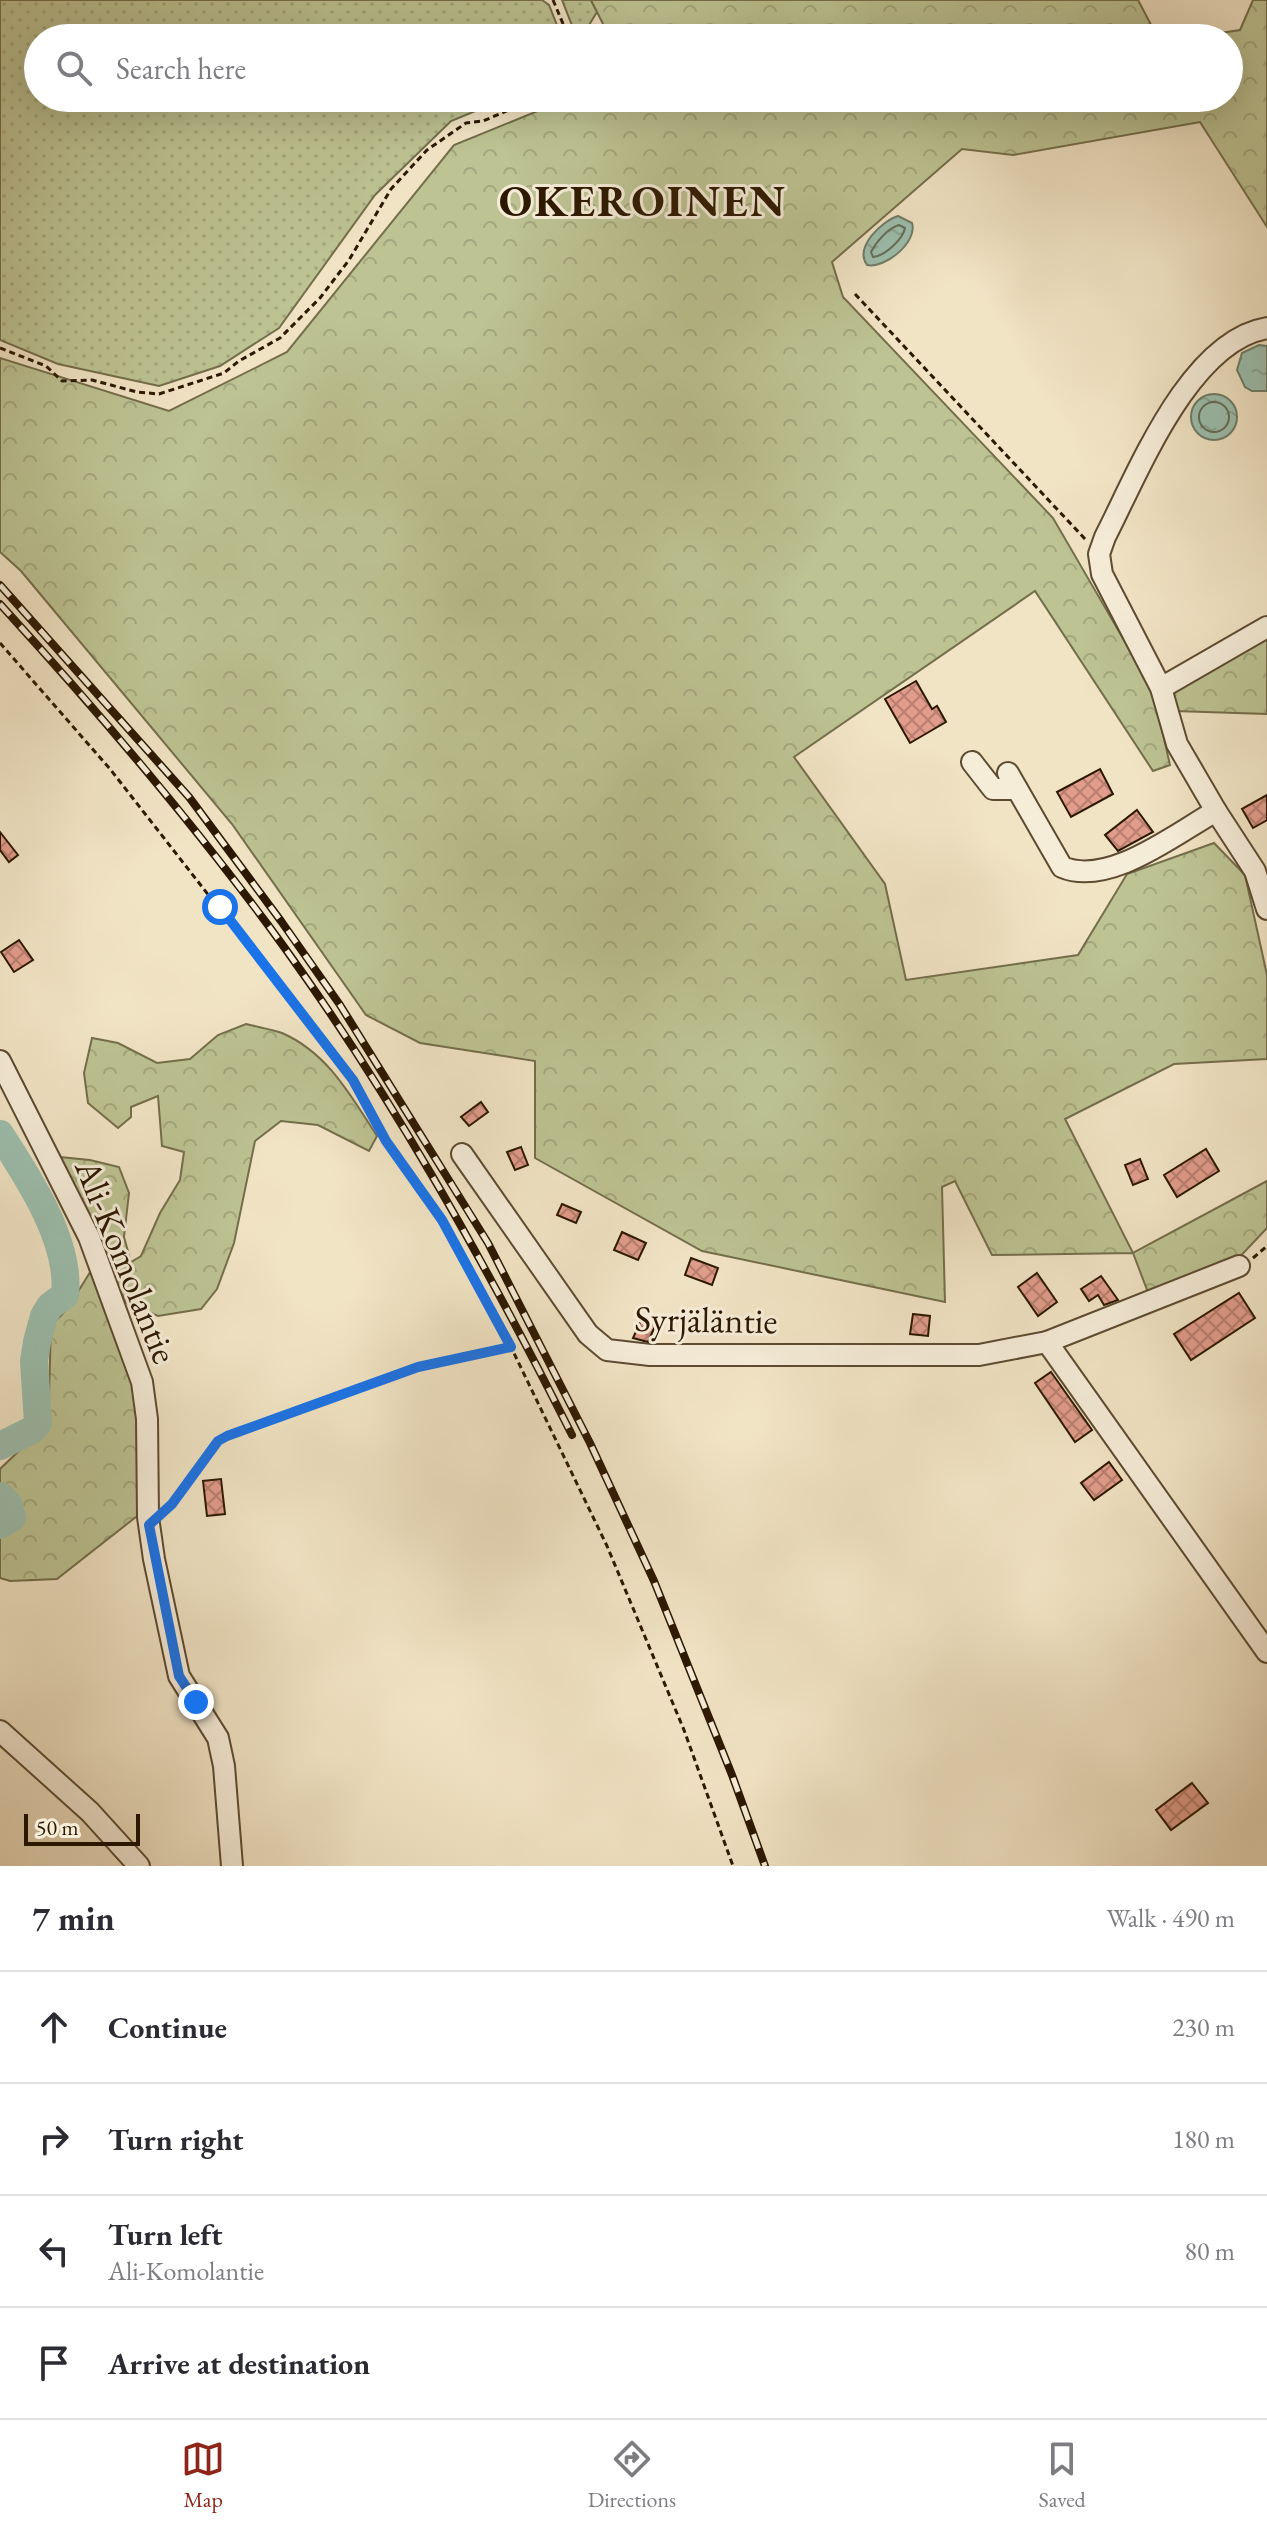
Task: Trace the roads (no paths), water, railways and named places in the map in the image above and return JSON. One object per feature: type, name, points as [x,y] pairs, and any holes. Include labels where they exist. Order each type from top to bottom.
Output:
[{"type":"street","points":[[1267,328],[1239,337],[1196,375],[1171,410],[1099,554],[1102,574],[1161,688],[1177,744],[1255,871],[1267,909]]},
{"type":"street","points":[[1161,688],[1267,627]]},
{"type":"street","points":[[972,762],[993,789],[1002,791],[1013,781],[1062,867],[1077,873],[1102,871],[1128,861],[1216,811]]},
{"type":"street","name":"Ali-Komolantie","points":[[0,1061],[89,1237],[142,1382],[147,1419],[149,1525],[179,1676],[218,1738],[224,1766],[232,1866]]},
{"type":"street","name":"Syrjäläntie","points":[[462,1154],[588,1334],[607,1350],[650,1355],[979,1355],[1047,1342],[1239,1266]]},
{"type":"street","points":[[1047,1342],[1267,1652]]},
{"type":"street","points":[[0,1731],[90,1812],[139,1866]]},
{"type":"water","points":[[898,216],[912,223],[913,230],[905,246],[882,263],[867,265],[864,250],[867,243],[878,229]]},
{"type":"water","points":[[1259,345],[1267,346],[1267,391],[1252,391],[1245,387],[1237,370],[1242,353]]},
{"type":"water","points":[[1214,394],[1231,400],[1237,417],[1231,434],[1214,440],[1197,434],[1191,417],[1197,400]]},
{"type":"waterway","points":[[0,1134],[45,1211],[61,1254],[65,1275],[65,1295],[50,1306],[44,1316],[37,1342],[34,1361],[38,1423],[32,1430],[0,1446]]},
{"type":"waterway","points":[[0,1496],[8,1504],[12,1518],[0,1525]]},
{"type":"railway","points":[[0,585],[189,797],[281,921],[340,1005],[488,1243],[590,1443],[654,1581],[765,1866]]},
{"type":"railway","points":[[0,604],[172,801],[268,925],[353,1047],[468,1238],[572,1435]]},
{"type":"district","name":"OKEROINEN","points":[[643,201]]}]
